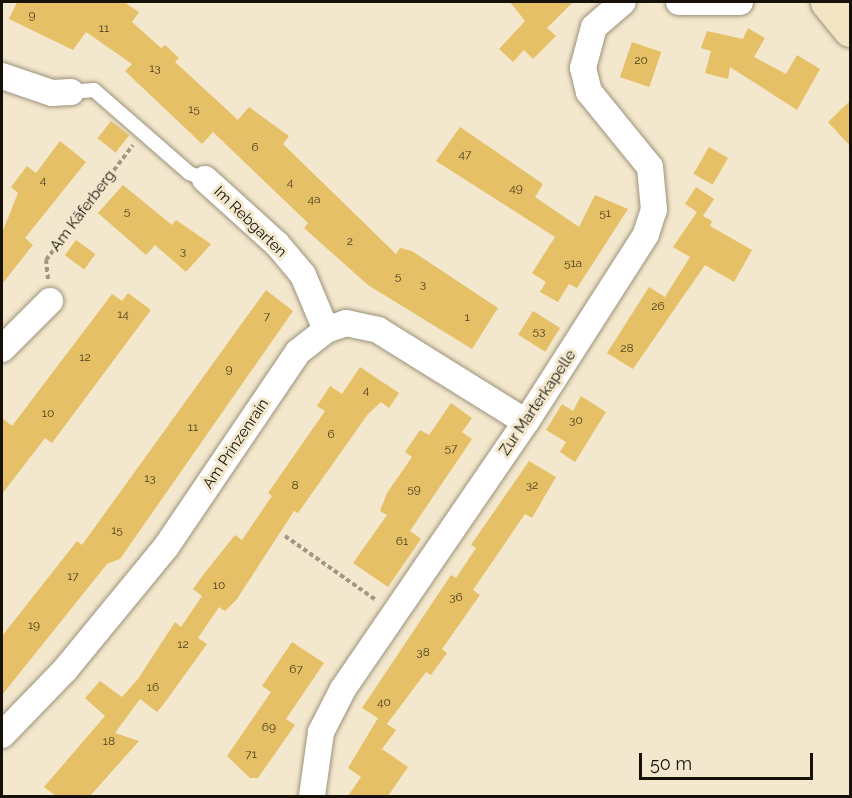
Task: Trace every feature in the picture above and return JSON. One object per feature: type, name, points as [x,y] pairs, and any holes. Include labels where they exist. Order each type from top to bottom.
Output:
[{"type":"street","points":[[679,2],[740,2]]},
{"type":"street","points":[[827,2],[850,30]]},
{"type":"street","name":"Zur Marterkapelle","points":[[312,796],[321,732],[394,612],[526,422],[629,263],[654,210],[650,167],[589,92],[583,68],[594,27],[613,3]]},
{"type":"street","points":[[2,76],[52,93],[71,92]]},
{"type":"street","name":"Im Rebgarten","points":[[205,179],[296,267],[326,330]]},
{"type":"street","points":[[2,349],[50,301]]},
{"type":"street","name":"Am Prinzenrain","points":[[2,735],[65,670],[166,547],[298,352],[326,330],[346,323],[378,330],[526,422]]},
{"type":"lane","points":[[71,92],[94,90],[189,173],[205,179]]},
{"type":"path","name":"Am Käferberg","points":[[50,301],[46,260],[143,133]]},
{"type":"path","points":[[285,536],[394,612]]},
{"type":"building","points":[[17,2],[124,2],[139,12],[132,22],[161,48],[165,45],[179,58],[175,62],[238,120],[249,107],[289,136],[283,144],[396,254],[400,248],[412,251],[498,308],[472,349],[368,285],[304,228],[308,223],[213,132],[202,144],[125,71],[132,64],[86,32],[73,50],[9,19]]},
{"type":"building","points":[[510,2],[573,2],[547,28],[556,36],[533,59],[524,50],[513,62],[499,49],[525,21]]},
{"type":"building","points":[[748,28],[765,38],[754,57],[786,74],[797,55],[820,69],[797,110],[730,67],[728,79],[705,73],[711,51],[701,48],[707,31],[743,39]]},
{"type":"building","points":[[632,42],[661,52],[649,87],[620,77]]},
{"type":"building","points":[[850,101],[850,146],[828,122]]},
{"type":"building","points":[[111,121],[129,135],[116,152],[97,138]]},
{"type":"building","points":[[460,127],[543,184],[535,197],[579,227],[595,195],[628,209],[577,288],[569,284],[558,302],[540,292],[546,282],[532,273],[555,237],[436,161]]},
{"type":"building","points":[[60,141],[86,162],[25,238],[33,245],[2,284],[2,233],[18,193],[11,187],[27,166],[36,173]]},
{"type":"building","points":[[709,147],[728,158],[713,185],[694,174]]},
{"type":"building","points":[[123,185],[172,225],[176,220],[211,244],[186,272],[155,245],[146,255],[98,213]]},
{"type":"building","points":[[696,187],[714,199],[703,216],[712,221],[710,226],[752,250],[734,282],[705,265],[633,369],[607,353],[649,287],[665,297],[690,257],[673,247],[697,212],[685,204]]},
{"type":"building","points":[[76,240],[95,254],[84,269],[65,255]]},
{"type":"building","points":[[266,290],[293,311],[120,559],[107,564],[2,695],[2,636],[77,541],[82,545]]},
{"type":"building","points":[[128,293],[151,310],[52,443],[45,438],[2,494],[2,418],[12,426],[112,294],[122,301]]},
{"type":"building","points":[[533,311],[560,328],[545,352],[518,335]]},
{"type":"building","points":[[360,367],[399,393],[389,408],[381,402],[368,414],[298,513],[294,511],[237,599],[225,611],[219,607],[198,638],[207,644],[163,705],[157,712],[140,699],[115,733],[139,741],[90,796],[56,796],[44,787],[105,716],[85,698],[100,681],[122,697],[138,679],[175,622],[181,627],[202,596],[193,589],[203,575],[235,535],[242,540],[272,496],[268,493],[325,411],[317,406],[330,386],[342,394]]},
{"type":"building","points":[[581,396],[606,412],[575,462],[560,452],[566,442],[546,430],[562,404],[573,411]]},
{"type":"building","points":[[451,403],[472,418],[462,432],[472,439],[410,531],[421,539],[388,587],[353,563],[387,515],[380,511],[387,493],[412,457],[405,452],[420,430],[429,435]]},
{"type":"building","points":[[529,461],[556,477],[532,518],[525,514],[473,590],[480,595],[442,649],[447,653],[431,675],[426,672],[387,724],[379,719],[396,730],[382,749],[408,767],[388,796],[348,796],[361,777],[348,768],[378,718],[362,708],[451,575],[456,578],[476,548],[471,545]]},
{"type":"building","points":[[292,642],[324,663],[286,719],[295,725],[258,778],[250,778],[227,756],[271,692],[262,686]]}]
